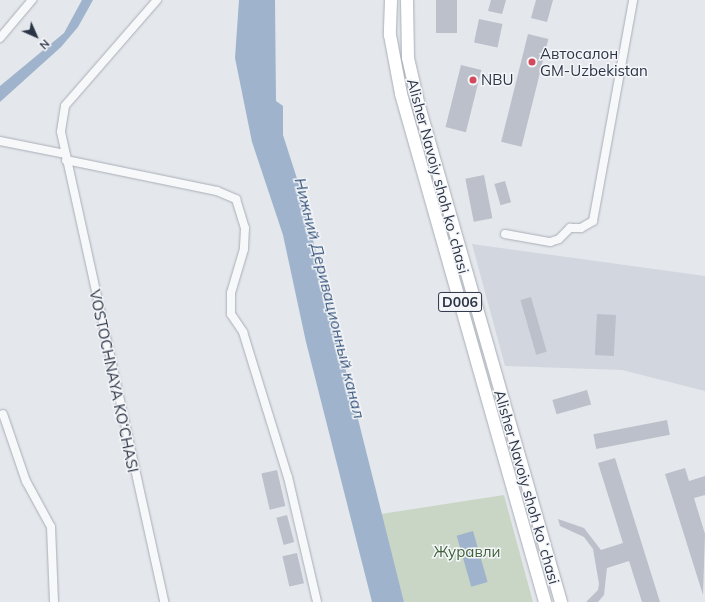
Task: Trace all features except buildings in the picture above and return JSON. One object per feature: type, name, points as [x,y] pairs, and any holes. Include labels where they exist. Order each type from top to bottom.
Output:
[{"type":"main road","name":"Alisher Navoiy shoh koʻchasi","points":[[391,0],[390,35],[401,94],[545,602]]},
{"type":"main road","name":"Alisher Navoiy shoh koʻchasi","points":[[407,0],[408,58],[418,106],[561,602]]},
{"type":"street","points":[[0,38],[32,0]]},
{"type":"street","name":"VOSTOCHNAYA KO‘CHASI","points":[[157,0],[65,106],[61,132],[65,157],[164,602]]},
{"type":"street","points":[[505,234],[550,242],[559,239],[570,228],[582,228],[593,221],[633,0]]},
{"type":"street","points":[[0,141],[228,194],[236,199],[245,228],[244,248],[231,293],[231,314],[243,332],[288,477],[317,602]]},
{"type":"street","points":[[3,414],[26,481],[51,528],[54,602]]},
{"type":"shaded area","points":[[472,244],[705,276],[705,391],[622,370],[505,366]]},
{"type":"green space","name":"Журавли","points":[[504,495],[533,602],[404,602],[381,514]]},
{"type":"water","points":[[82,0],[93,0],[78,27],[61,47],[0,102],[0,86],[64,33]]},
{"type":"water","points":[[239,0],[275,0],[276,101],[283,106],[283,135],[300,188],[404,602],[372,602],[306,342],[283,235],[252,142],[235,58]]},
{"type":"water","points":[[473,531],[488,582],[471,587],[457,536]]},
{"type":"place","name":"Автосалон GM-Uzbekistan","points":[[532,62]]},
{"type":"place","name":"NBU","points":[[473,80]]},
{"type":"water label","name":"Нижний Деривационный канал","points":[[330,298]]}]
